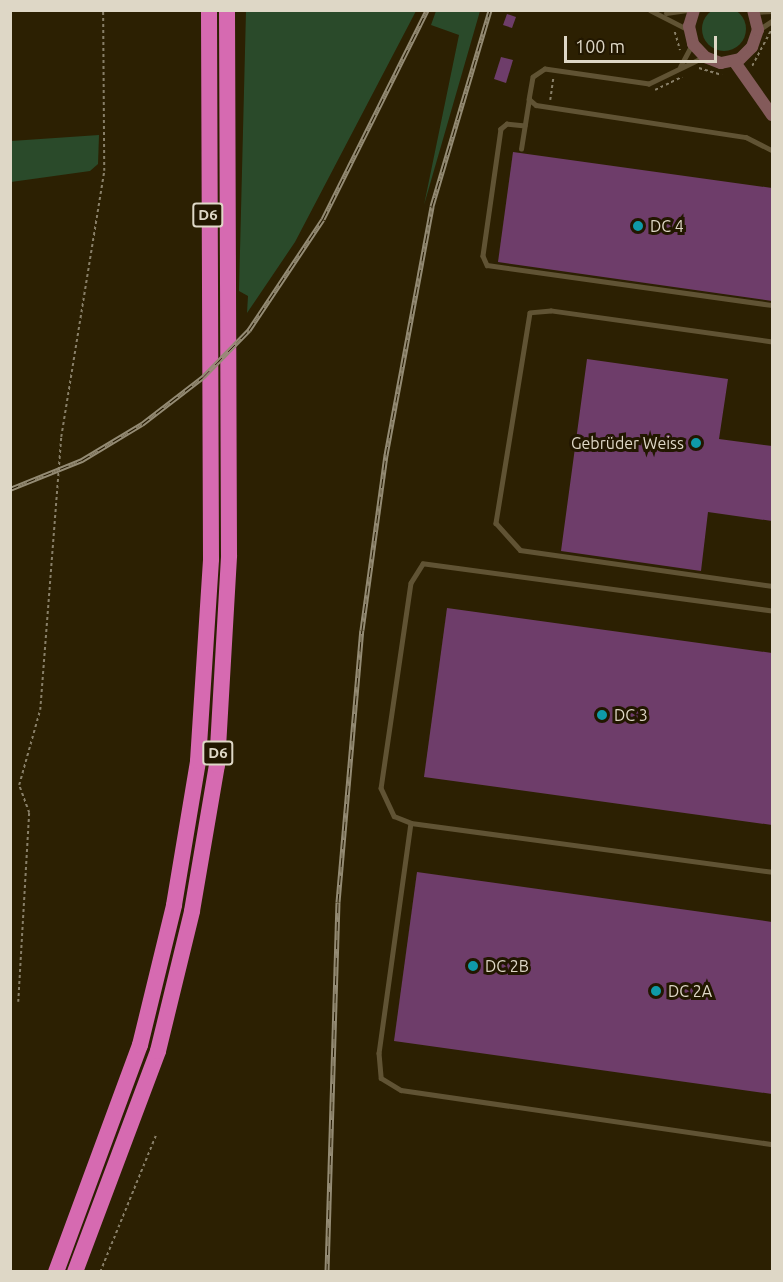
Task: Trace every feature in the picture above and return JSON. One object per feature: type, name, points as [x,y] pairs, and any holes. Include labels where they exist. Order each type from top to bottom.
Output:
[{"type":"highway","name":"D6","points":[[56,1272],[140,1046],[174,905],[198,761],[211,559],[209,10]]},
{"type":"highway","name":"D6","points":[[75,1272],[158,1051],[192,911],[217,765],[229,555],[226,10]]},
{"type":"main road","points":[[694,10],[689,31],[693,44],[705,57],[734,61],[752,47],[758,30],[754,11]]},
{"type":"main road","points":[[734,61],[772,115]]},
{"type":"lane","points":[[650,10],[663,13],[687,10]]},
{"type":"lane","points":[[754,11],[772,11]]},
{"type":"lane","points":[[663,13],[689,31]]},
{"type":"lane","points":[[758,30],[772,21]]},
{"type":"lane","points":[[680,67],[693,44]]},
{"type":"lane","points":[[521,149],[533,77],[545,69],[649,84],[680,67],[705,57]]},
{"type":"lane","points":[[529,99],[536,105],[746,137],[772,150]]},
{"type":"lane","points":[[525,126],[507,124],[501,129],[483,256],[487,265],[772,305]]},
{"type":"lane","points":[[772,342],[551,311],[530,313],[496,524],[520,550],[772,586]]},
{"type":"lane","points":[[772,611],[423,564],[411,583],[381,788],[394,816],[411,823],[772,872]]},
{"type":"lane","points":[[411,823],[379,1053],[381,1078],[401,1090],[772,1144]]},
{"type":"path","points":[[18,1002],[29,813],[19,785],[40,710],[61,437],[104,171],[103,10]]},
{"type":"path","points":[[100,1272],[156,1135]]},
{"type":"green space","points":[[724,7],[739,14],[746,29],[739,44],[724,51],[709,44],[702,29],[709,14]]},
{"type":"green space","points":[[246,11],[416,11],[295,242],[247,313],[248,296],[239,291]]},
{"type":"green space","points":[[436,11],[480,11],[424,205],[459,35],[431,25]]},
{"type":"green space","points":[[99,135],[98,164],[90,171],[11,182],[11,141]]},
{"type":"building","points":[[507,14],[516,17],[512,28],[503,25]]},
{"type":"building","points":[[501,57],[513,60],[506,83],[494,79]]},
{"type":"building","name":"DC 4","points":[[513,152],[772,188],[772,301],[498,262]]},
{"type":"building","points":[[587,359],[728,379],[719,439],[772,446],[772,521],[708,512],[701,571],[561,551]]},
{"type":"building","name":"DC 3","points":[[447,608],[772,653],[772,825],[424,777]]},
{"type":"building","name":"DC 2A","points":[[417,872],[772,922],[772,1094],[394,1041]]},
{"type":"railway","points":[[10,489],[82,460],[142,424],[203,377],[249,330],[323,219],[427,10]]},
{"type":"railway","points":[[327,1272],[338,902],[362,630],[386,455],[432,206],[490,10]]},
{"type":"place","name":"DC 4","points":[[638,226]]},
{"type":"place","name":"Gebrüder Weiss","points":[[696,443]]},
{"type":"place","name":"DC 3","points":[[602,715]]},
{"type":"place","name":"DC 2B","points":[[473,966]]},
{"type":"place","name":"DC 2A","points":[[656,991]]}]
